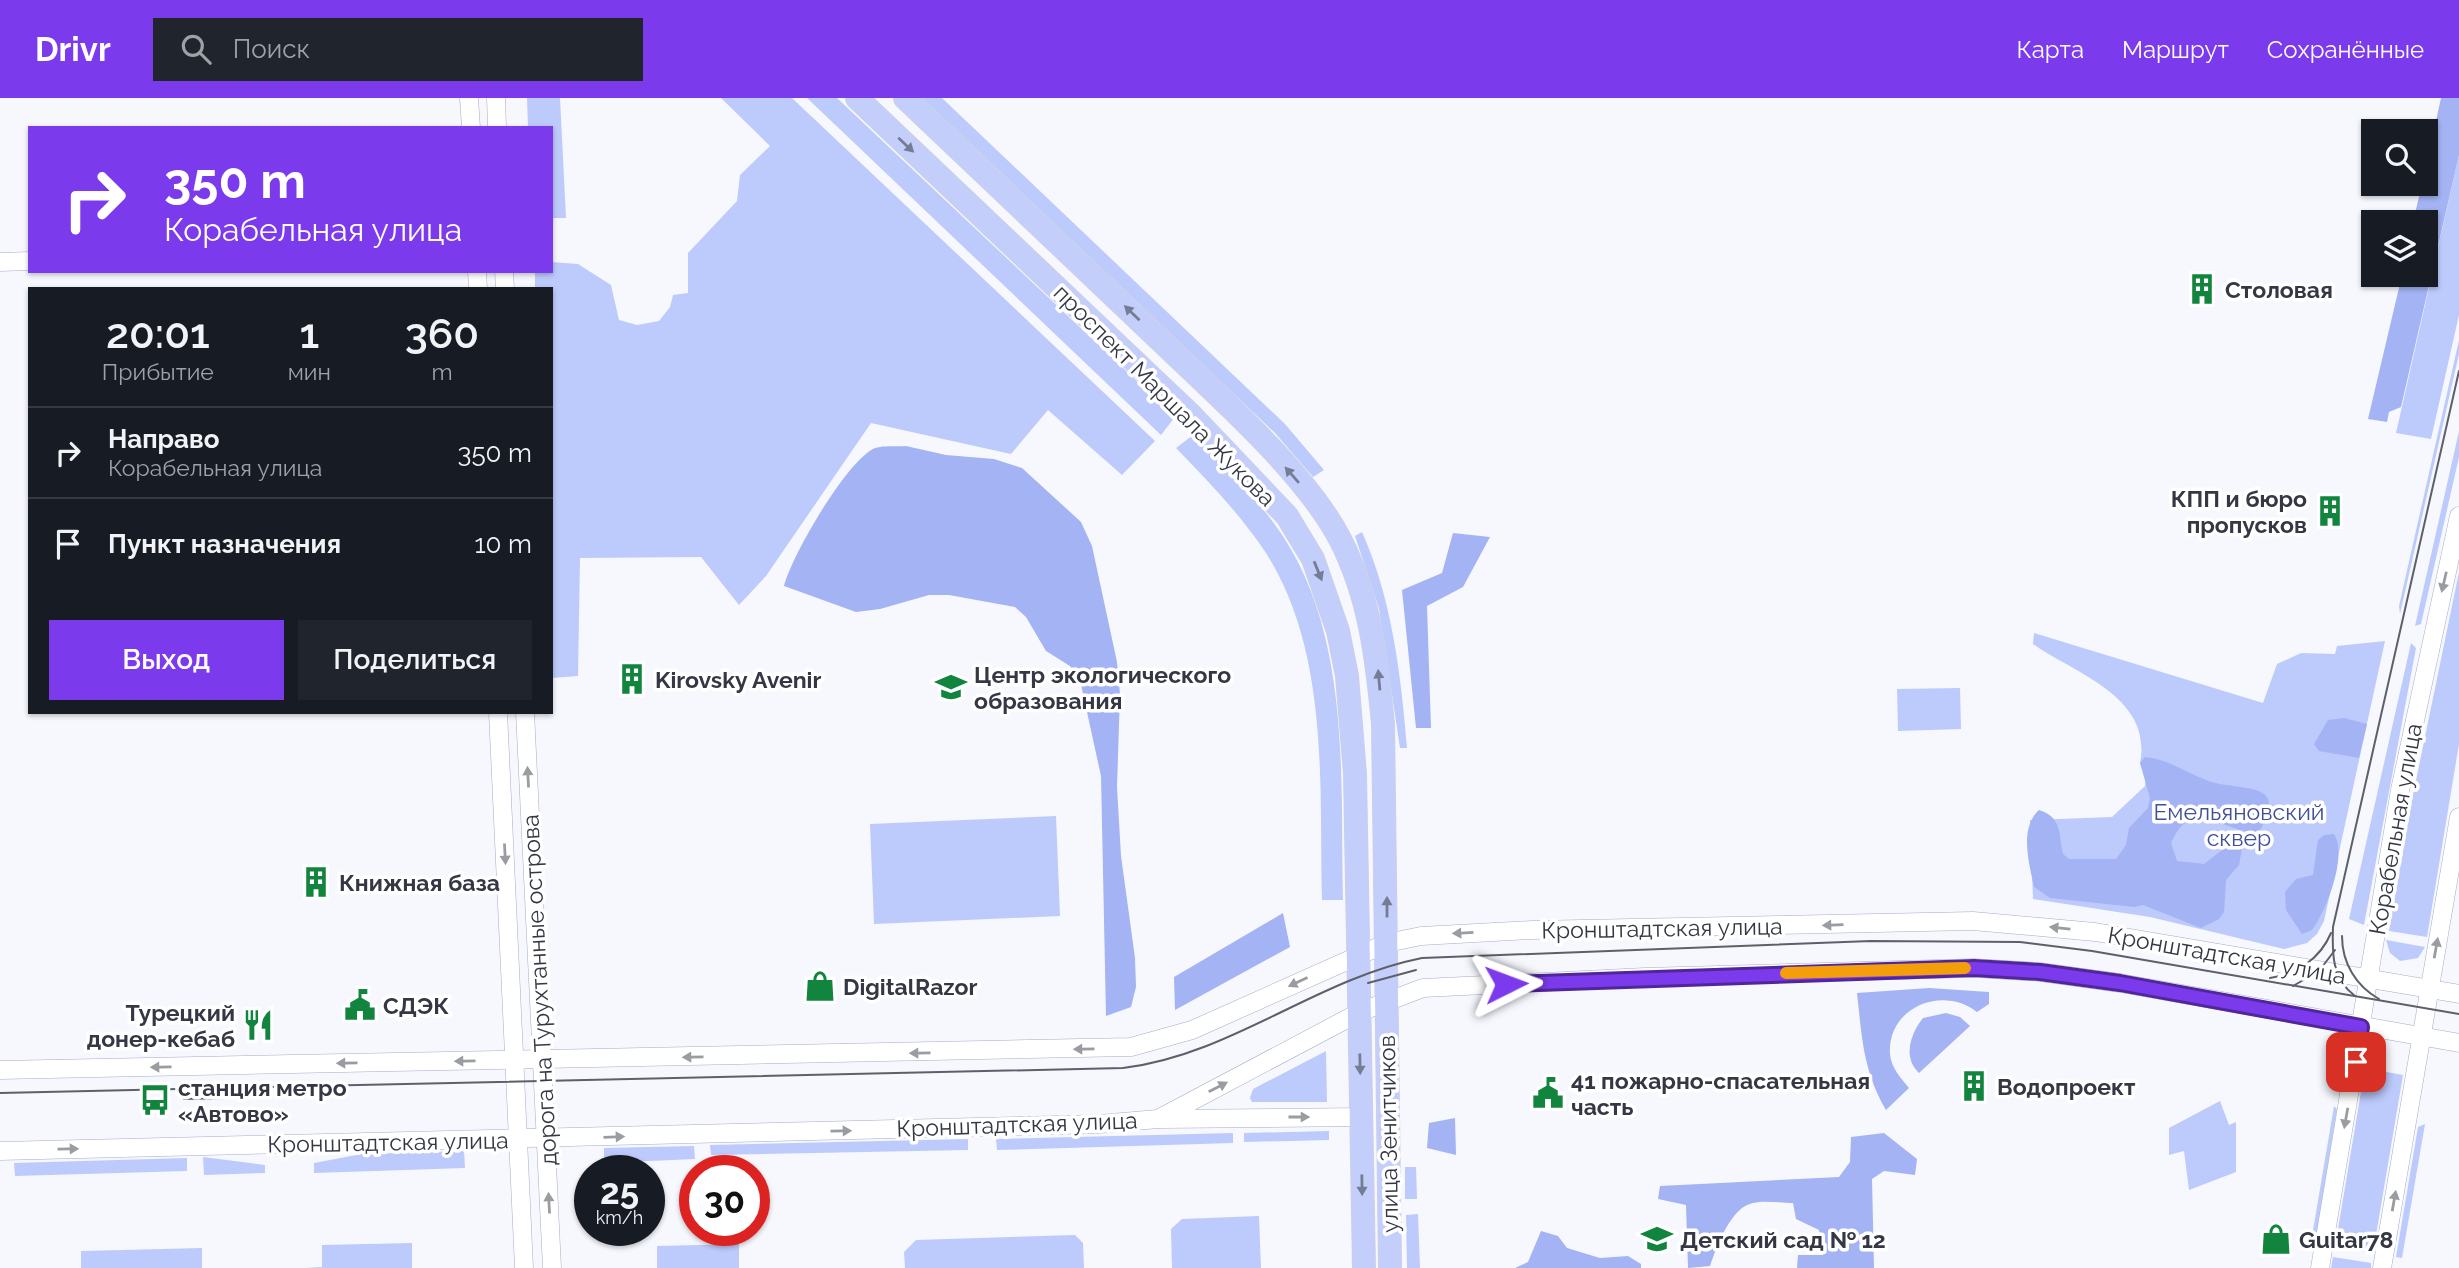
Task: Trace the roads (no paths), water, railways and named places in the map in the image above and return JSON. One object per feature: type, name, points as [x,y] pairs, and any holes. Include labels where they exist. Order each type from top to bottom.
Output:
[{"type":"main road","name":"проспект Маршала Жукова","points":[[857,98],[1201,425],[1287,516],[1313,559],[1338,631],[1347,676],[1356,774],[1360,1012]]},
{"type":"main road","name":"проспект Маршала Жукова","points":[[905,98],[1217,394],[1312,498],[1339,538],[1356,572],[1377,667],[1385,775],[1387,1000]]},
{"type":"main road","name":"улица Зенитчиков","points":[[1387,1000],[1390,1268]]},
{"type":"main road","name":"улица Зенитчиков","points":[[1360,1012],[1364,1268]]},
{"type":"street","points":[[469,98],[471,126]]},
{"type":"street","points":[[496,98],[497,126]]},
{"type":"street","points":[[0,262],[28,261]]},
{"type":"street","name":"Корабельная улица","points":[[2320,1268],[2415,717],[2459,516]]},
{"type":"street","name":"дорога на Турухтанные острова","points":[[498,714],[524,1268]]},
{"type":"street","name":"дорога на Турухтанные острова","points":[[525,714],[552,1268]]},
{"type":"street","points":[[2382,1268],[2459,817]]},
{"type":"street","name":"Кронштадтская улица","points":[[0,1070],[1131,1047],[1192,1030],[1387,943],[1421,936],[1531,930],[1973,921],[2095,932],[2459,994]]},
{"type":"street","name":"Кронштадтская улица","points":[[0,1151],[1099,1124],[1158,1119],[1360,1012],[1423,988],[1659,977],[1974,968],[2040,972],[2120,983],[2459,1043]]},
{"type":"street","points":[[1158,1119],[1361,1117]]},
{"type":"tram line","points":[[2355,996],[2342,982],[2335,965],[2333,927],[2459,371]]},
{"type":"tram line","points":[[2270,978],[2289,973],[2306,964],[2321,950],[2331,933]]},
{"type":"tram line","points":[[2342,936],[2352,973],[2379,999]]},
{"type":"tram line","points":[[0,1093],[1123,1068],[1163,1060],[1200,1048],[1346,982],[1383,968],[1422,958],[1871,941],[2020,942],[2092,951],[2459,1014]]},
{"type":"tram line","points":[[2293,986],[2319,971],[2335,950]]},
{"type":"tram line","points":[[1368,983],[1416,970]]},
{"type":"tram line","points":[[184,1099],[268,1097]]},
{"type":"place","name":"Столовая","points":[[2202,289]]},
{"type":"place","name":"КПП и бюро пропусков","points":[[2330,511]]},
{"type":"place","name":"Kirovsky Avenir","points":[[632,679]]},
{"type":"place","name":"Центр экологического образования","points":[[951,687]]},
{"type":"place","name":"Книжная база","points":[[316,882]]},
{"type":"place","name":"DigitalRazor","points":[[820,986]]},
{"type":"place","name":"СДЭК","points":[[360,1005]]},
{"type":"place","name":"Турецкий донер-кебаб","points":[[258,1025]]},
{"type":"place","name":"Водопроект","points":[[1974,1086]]},
{"type":"place","name":"41 пожарно-спасательная часть","points":[[1548,1093]]},
{"type":"place","name":"станция метро «Автово»","points":[[155,1100]]},
{"type":"place","name":"Детский сад № 12","points":[[1657,1239]]},
{"type":"place","name":"Guitar78","points":[[2276,1239]]},
{"type":"park label","name":"Емельяновский сквер","points":[[2239,824]]}]
